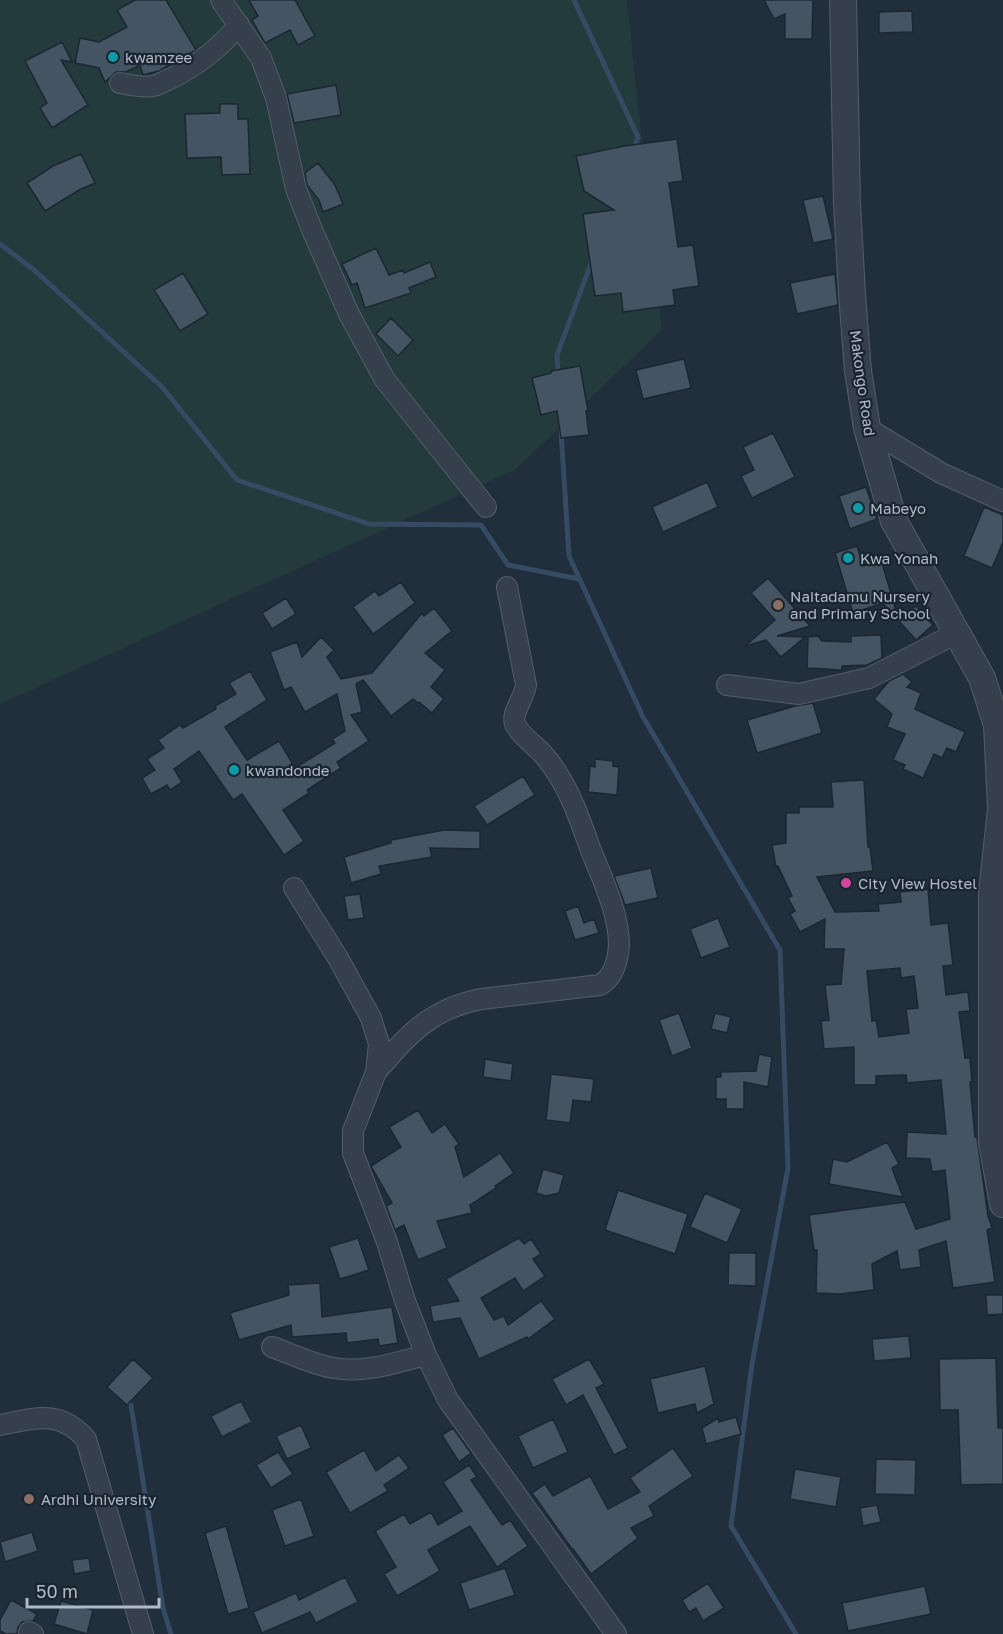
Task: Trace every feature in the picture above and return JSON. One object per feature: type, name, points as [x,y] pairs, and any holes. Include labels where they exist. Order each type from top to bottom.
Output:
[{"type":"street","points":[[221,0],[261,58],[276,98],[296,189],[312,232],[349,314],[386,380],[486,507]]},
{"type":"street","name":"Makongo Road","points":[[843,0],[846,180],[852,294],[858,371],[867,428],[894,521],[982,678],[997,725],[1001,809],[992,892],[992,1143],[1003,1204]]},
{"type":"street","points":[[120,83],[138,87],[155,86],[176,76],[203,61],[222,45],[239,25]]},
{"type":"street","points":[[867,428],[941,473],[1003,501]]},
{"type":"street","points":[[376,1072],[402,1042],[422,1024],[442,1011],[462,1002],[600,985],[608,980],[617,960],[619,943],[614,916],[571,798],[557,773],[542,753],[522,734],[514,720],[515,712],[525,695],[526,685],[507,587]]},
{"type":"street","points":[[727,685],[799,694],[869,678],[957,633]]},
{"type":"street","points":[[294,888],[338,958],[370,1018],[380,1044],[376,1072],[353,1131],[353,1153],[426,1355],[448,1400],[616,1634]]},
{"type":"street","points":[[272,1347],[334,1368],[355,1370],[385,1366],[426,1355]]},
{"type":"street","points":[[0,1425],[46,1416],[63,1420],[75,1427],[86,1438],[143,1634]]},
{"type":"green space","points":[[0,0],[627,0],[662,330],[515,470],[0,704]]},
{"type":"building","points":[[135,0],[166,0],[196,50],[159,71],[143,75],[140,65],[126,72],[116,72],[105,82],[99,68],[75,63],[80,38],[99,42],[127,27],[117,10]]},
{"type":"building","points":[[249,0],[295,0],[315,36],[298,45],[290,30],[265,43],[252,20],[258,16]]},
{"type":"building","points":[[764,0],[813,0],[812,39],[785,39],[785,14],[774,19]]},
{"type":"building","points":[[912,11],[913,32],[879,33],[879,12]]},
{"type":"building","points":[[62,42],[72,62],[61,60],[88,105],[52,128],[40,108],[47,103],[25,61]]},
{"type":"building","points":[[336,85],[341,115],[294,123],[287,94]]},
{"type":"building","points":[[220,104],[238,104],[238,119],[248,119],[250,174],[222,175],[221,157],[187,158],[185,114],[220,113]]},
{"type":"building","points":[[677,139],[683,181],[669,183],[678,247],[693,245],[699,286],[673,290],[675,305],[623,312],[621,293],[595,296],[583,214],[614,210],[584,191],[576,156],[624,146]]},
{"type":"building","points":[[81,154],[95,183],[45,211],[27,183],[53,166]]},
{"type":"building","points":[[318,163],[335,185],[343,204],[323,212],[319,200],[307,185],[305,173]]},
{"type":"building","points":[[823,196],[833,239],[813,243],[803,200]]},
{"type":"building","points":[[376,248],[389,275],[403,270],[404,273],[430,262],[436,277],[409,288],[411,293],[365,308],[357,283],[352,285],[342,264]]},
{"type":"building","points":[[183,273],[208,314],[180,331],[154,290]]},
{"type":"building","points":[[835,274],[838,305],[797,314],[790,283]]},
{"type":"building","points":[[391,318],[413,340],[398,356],[376,334]]},
{"type":"building","points":[[684,359],[691,388],[643,399],[636,370]]},
{"type":"building","points":[[580,366],[588,411],[586,411],[589,435],[561,438],[557,411],[541,415],[532,378],[551,373],[551,371]]},
{"type":"building","points":[[773,433],[795,477],[752,498],[741,476],[754,470],[743,447]]},
{"type":"building","points":[[707,482],[718,507],[663,532],[652,507]]},
{"type":"building","name":"Mabeyo","points":[[866,487],[877,519],[850,529],[839,496]]},
{"type":"building","points":[[984,507],[1003,515],[1003,542],[992,568],[964,556]]},
{"type":"building","points":[[857,546],[863,566],[881,560],[899,620],[916,606],[933,625],[916,640],[880,600],[880,604],[853,613],[835,553]]},
{"type":"building","points":[[768,578],[810,626],[777,636],[805,637],[781,657],[766,640],[745,646],[775,620],[751,593]]},
{"type":"building","points":[[401,582],[415,603],[373,634],[353,607],[375,591],[379,596]]},
{"type":"building","points":[[286,598],[296,614],[272,629],[262,613]]},
{"type":"building","points":[[434,608],[452,631],[425,653],[445,670],[431,687],[444,699],[432,713],[413,699],[391,716],[363,680],[356,684],[362,712],[351,715],[369,741],[337,762],[341,768],[307,790],[309,793],[283,810],[304,841],[284,855],[242,794],[233,800],[199,751],[174,769],[182,782],[170,790],[167,785],[151,794],[142,778],[155,770],[147,759],[164,748],[158,740],[180,725],[183,728],[216,709],[215,706],[236,694],[229,683],[250,671],[267,700],[225,727],[247,760],[279,741],[295,768],[335,743],[332,739],[345,731],[337,694],[305,712],[291,687],[284,690],[270,652],[297,642],[302,657],[321,637],[334,650],[327,657],[341,679],[372,673],[422,613],[424,616]]},
{"type":"building","points":[[881,635],[882,658],[867,665],[842,666],[842,670],[807,668],[808,637],[818,636],[822,641],[851,642],[851,636]]},
{"type":"building","points":[[903,674],[912,682],[907,687],[921,693],[915,709],[965,732],[956,752],[947,748],[942,758],[934,754],[923,778],[903,769],[905,765],[893,760],[905,734],[887,727],[892,714],[874,699],[889,681]]},
{"type":"building","points":[[813,703],[822,733],[757,753],[747,720]]},
{"type":"building","points":[[595,759],[613,761],[613,766],[619,767],[617,795],[588,792],[590,766],[595,767]]},
{"type":"building","points":[[523,776],[535,795],[487,825],[474,806]]},
{"type":"building","points":[[864,780],[868,847],[870,847],[873,871],[817,877],[835,912],[879,911],[878,904],[901,902],[900,892],[928,889],[931,925],[948,923],[953,965],[943,966],[946,995],[968,992],[970,1011],[959,1012],[965,1058],[970,1058],[975,1137],[977,1137],[988,1216],[992,1228],[987,1230],[995,1282],[953,1288],[946,1241],[919,1250],[921,1267],[900,1270],[897,1251],[872,1264],[874,1290],[840,1294],[816,1293],[817,1250],[814,1250],[809,1215],[905,1202],[916,1229],[950,1219],[945,1170],[932,1172],[930,1159],[906,1158],[907,1132],[946,1134],[941,1080],[907,1083],[906,1075],[876,1076],[876,1085],[854,1085],[854,1047],[824,1049],[821,1021],[829,1020],[825,985],[841,984],[844,949],[824,949],[825,919],[800,932],[790,914],[795,911],[788,898],[792,896],[778,866],[776,867],[772,845],[786,843],[786,813],[799,813],[799,807],[833,807],[831,782]],"holes":[[[900,968],[901,978],[914,976],[918,1008],[906,1009],[909,1033],[879,1037],[876,1020],[872,1021],[867,971]]]},
{"type":"building","points":[[444,830],[480,831],[480,849],[430,848],[432,857],[379,866],[381,874],[351,883],[344,857],[391,843],[391,840]]},
{"type":"building","points":[[651,868],[658,898],[625,905],[614,876]]},
{"type":"building","points":[[360,894],[364,918],[348,920],[344,896]]},
{"type":"building","points":[[578,906],[584,923],[594,919],[599,933],[575,940],[565,911]]},
{"type":"building","points":[[718,918],[730,947],[701,958],[690,929]]},
{"type":"building","points":[[679,1013],[692,1048],[672,1056],[659,1020]]},
{"type":"building","points":[[715,1013],[731,1017],[727,1033],[711,1029]]},
{"type":"building","points":[[759,1054],[772,1057],[768,1087],[744,1082],[744,1109],[726,1109],[726,1099],[716,1099],[716,1077],[721,1077],[721,1072],[756,1071]]},
{"type":"building","points":[[485,1059],[513,1064],[511,1081],[483,1077]]},
{"type":"building","points":[[551,1074],[594,1079],[591,1102],[573,1100],[570,1123],[546,1120]]},
{"type":"building","points":[[418,1110],[432,1133],[445,1124],[459,1144],[455,1147],[464,1177],[500,1153],[514,1173],[470,1205],[472,1213],[437,1221],[447,1248],[418,1260],[404,1225],[395,1230],[386,1206],[392,1203],[371,1166],[401,1147],[389,1127]]},
{"type":"building","points":[[887,1142],[899,1164],[892,1168],[903,1197],[829,1184],[833,1159],[847,1162]]},
{"type":"building","points":[[543,1169],[564,1175],[559,1193],[546,1196],[536,1193]]},
{"type":"building","points":[[618,1190],[688,1214],[675,1254],[605,1230]]},
{"type":"building","points":[[705,1193],[742,1209],[727,1243],[690,1227]]},
{"type":"building","points":[[358,1238],[369,1270],[340,1279],[329,1247]]},
{"type":"building","points":[[519,1238],[524,1244],[531,1239],[541,1254],[533,1259],[545,1276],[523,1291],[515,1278],[481,1298],[494,1320],[504,1316],[508,1325],[541,1301],[555,1319],[528,1339],[527,1337],[479,1359],[460,1318],[433,1322],[430,1306],[459,1301],[446,1279]]},
{"type":"building","points":[[729,1253],[756,1253],[756,1286],[728,1285]]},
{"type":"building","points":[[320,1283],[322,1317],[392,1307],[398,1343],[379,1346],[378,1339],[347,1343],[346,1333],[292,1337],[291,1325],[239,1340],[230,1313],[289,1295],[288,1285]]},
{"type":"building","points":[[986,1295],[1003,1295],[1003,1314],[987,1315]]},
{"type":"building","points":[[909,1336],[911,1358],[874,1361],[872,1339]]},
{"type":"building","points":[[996,1358],[998,1428],[1003,1428],[1003,1484],[961,1485],[958,1410],[940,1410],[939,1359]]},
{"type":"building","points":[[133,1359],[153,1378],[127,1405],[107,1387]]},
{"type":"building","points":[[589,1359],[604,1384],[596,1388],[628,1448],[614,1455],[583,1395],[566,1405],[552,1379]]},
{"type":"building","points":[[705,1366],[714,1404],[697,1413],[695,1404],[658,1413],[650,1379]]},
{"type":"building","points":[[241,1401],[252,1422],[222,1437],[211,1416]]},
{"type":"building","points":[[736,1417],[741,1434],[706,1444],[702,1428],[718,1418],[719,1422]]},
{"type":"building","points":[[553,1419],[568,1452],[533,1468],[518,1436]]},
{"type":"building","points":[[301,1425],[311,1448],[287,1459],[276,1436]]},
{"type":"building","points":[[453,1428],[471,1453],[459,1462],[442,1435]]},
{"type":"building","points":[[673,1448],[693,1476],[649,1506],[654,1516],[631,1528],[638,1538],[591,1574],[532,1493],[545,1484],[553,1496],[590,1476],[608,1509],[640,1492],[630,1478]]},
{"type":"building","points":[[364,1450],[376,1471],[399,1455],[409,1468],[384,1485],[388,1491],[350,1513],[326,1472]]},
{"type":"building","points":[[278,1452],[293,1474],[271,1488],[256,1465]]},
{"type":"building","points":[[876,1459],[916,1460],[915,1495],[875,1494]]},
{"type":"building","points":[[469,1465],[477,1477],[471,1480],[502,1525],[510,1520],[528,1546],[497,1567],[470,1526],[428,1550],[440,1571],[397,1596],[384,1574],[396,1567],[375,1531],[404,1514],[410,1524],[431,1512],[438,1525],[462,1511],[443,1482]]},
{"type":"building","points":[[795,1469],[841,1477],[836,1507],[790,1499]]},
{"type":"building","points":[[301,1499],[314,1536],[285,1546],[272,1510]]},
{"type":"building","points":[[877,1505],[881,1522],[863,1526],[860,1508]]},
{"type":"building","points":[[226,1526],[249,1608],[228,1614],[205,1533]]},
{"type":"building","points":[[32,1532],[38,1551],[5,1562],[0,1542]]},
{"type":"building","points":[[89,1558],[91,1571],[74,1574],[72,1560]]},
{"type":"building","points":[[505,1568],[515,1595],[469,1610],[460,1583]]},
{"type":"building","points":[[345,1577],[358,1602],[316,1623],[310,1612],[262,1633],[253,1612],[296,1593],[299,1600]]},
{"type":"building","points":[[708,1583],[724,1608],[703,1621],[696,1608],[689,1612],[682,1600]]},
{"type":"building","points":[[925,1586],[931,1614],[848,1631],[842,1603]]},
{"type":"building","points":[[11,1600],[37,1614],[33,1621],[22,1622],[17,1634],[6,1634],[0,1631],[0,1620]]},
{"type":"building","points":[[61,1601],[93,1610],[87,1634],[54,1624]]},
{"type":"waterway","points":[[574,0],[638,137],[633,151]]},
{"type":"waterway","points":[[0,244],[33,269],[162,387],[237,480],[369,524],[481,525],[508,565],[579,579]]},
{"type":"waterway","points":[[558,377],[557,355],[593,258]]},
{"type":"waterway","points":[[561,431],[569,556],[643,717],[780,950],[788,1168],[752,1364],[731,1526],[796,1634]]},
{"type":"waterway","points":[[131,1405],[163,1608],[171,1634]]},
{"type":"place","name":"kwamzee","points":[[113,57]]},
{"type":"place","name":"Mabeyo","points":[[858,508]]},
{"type":"place","name":"Kwa Yonah","points":[[848,558]]},
{"type":"place","name":"Naitadamu Nursery and Primary School","points":[[778,605]]},
{"type":"place","name":"kwandonde","points":[[234,770]]},
{"type":"place","name":"City View Hostel","points":[[846,883]]},
{"type":"place","name":"Ardhi University","points":[[29,1499]]}]
